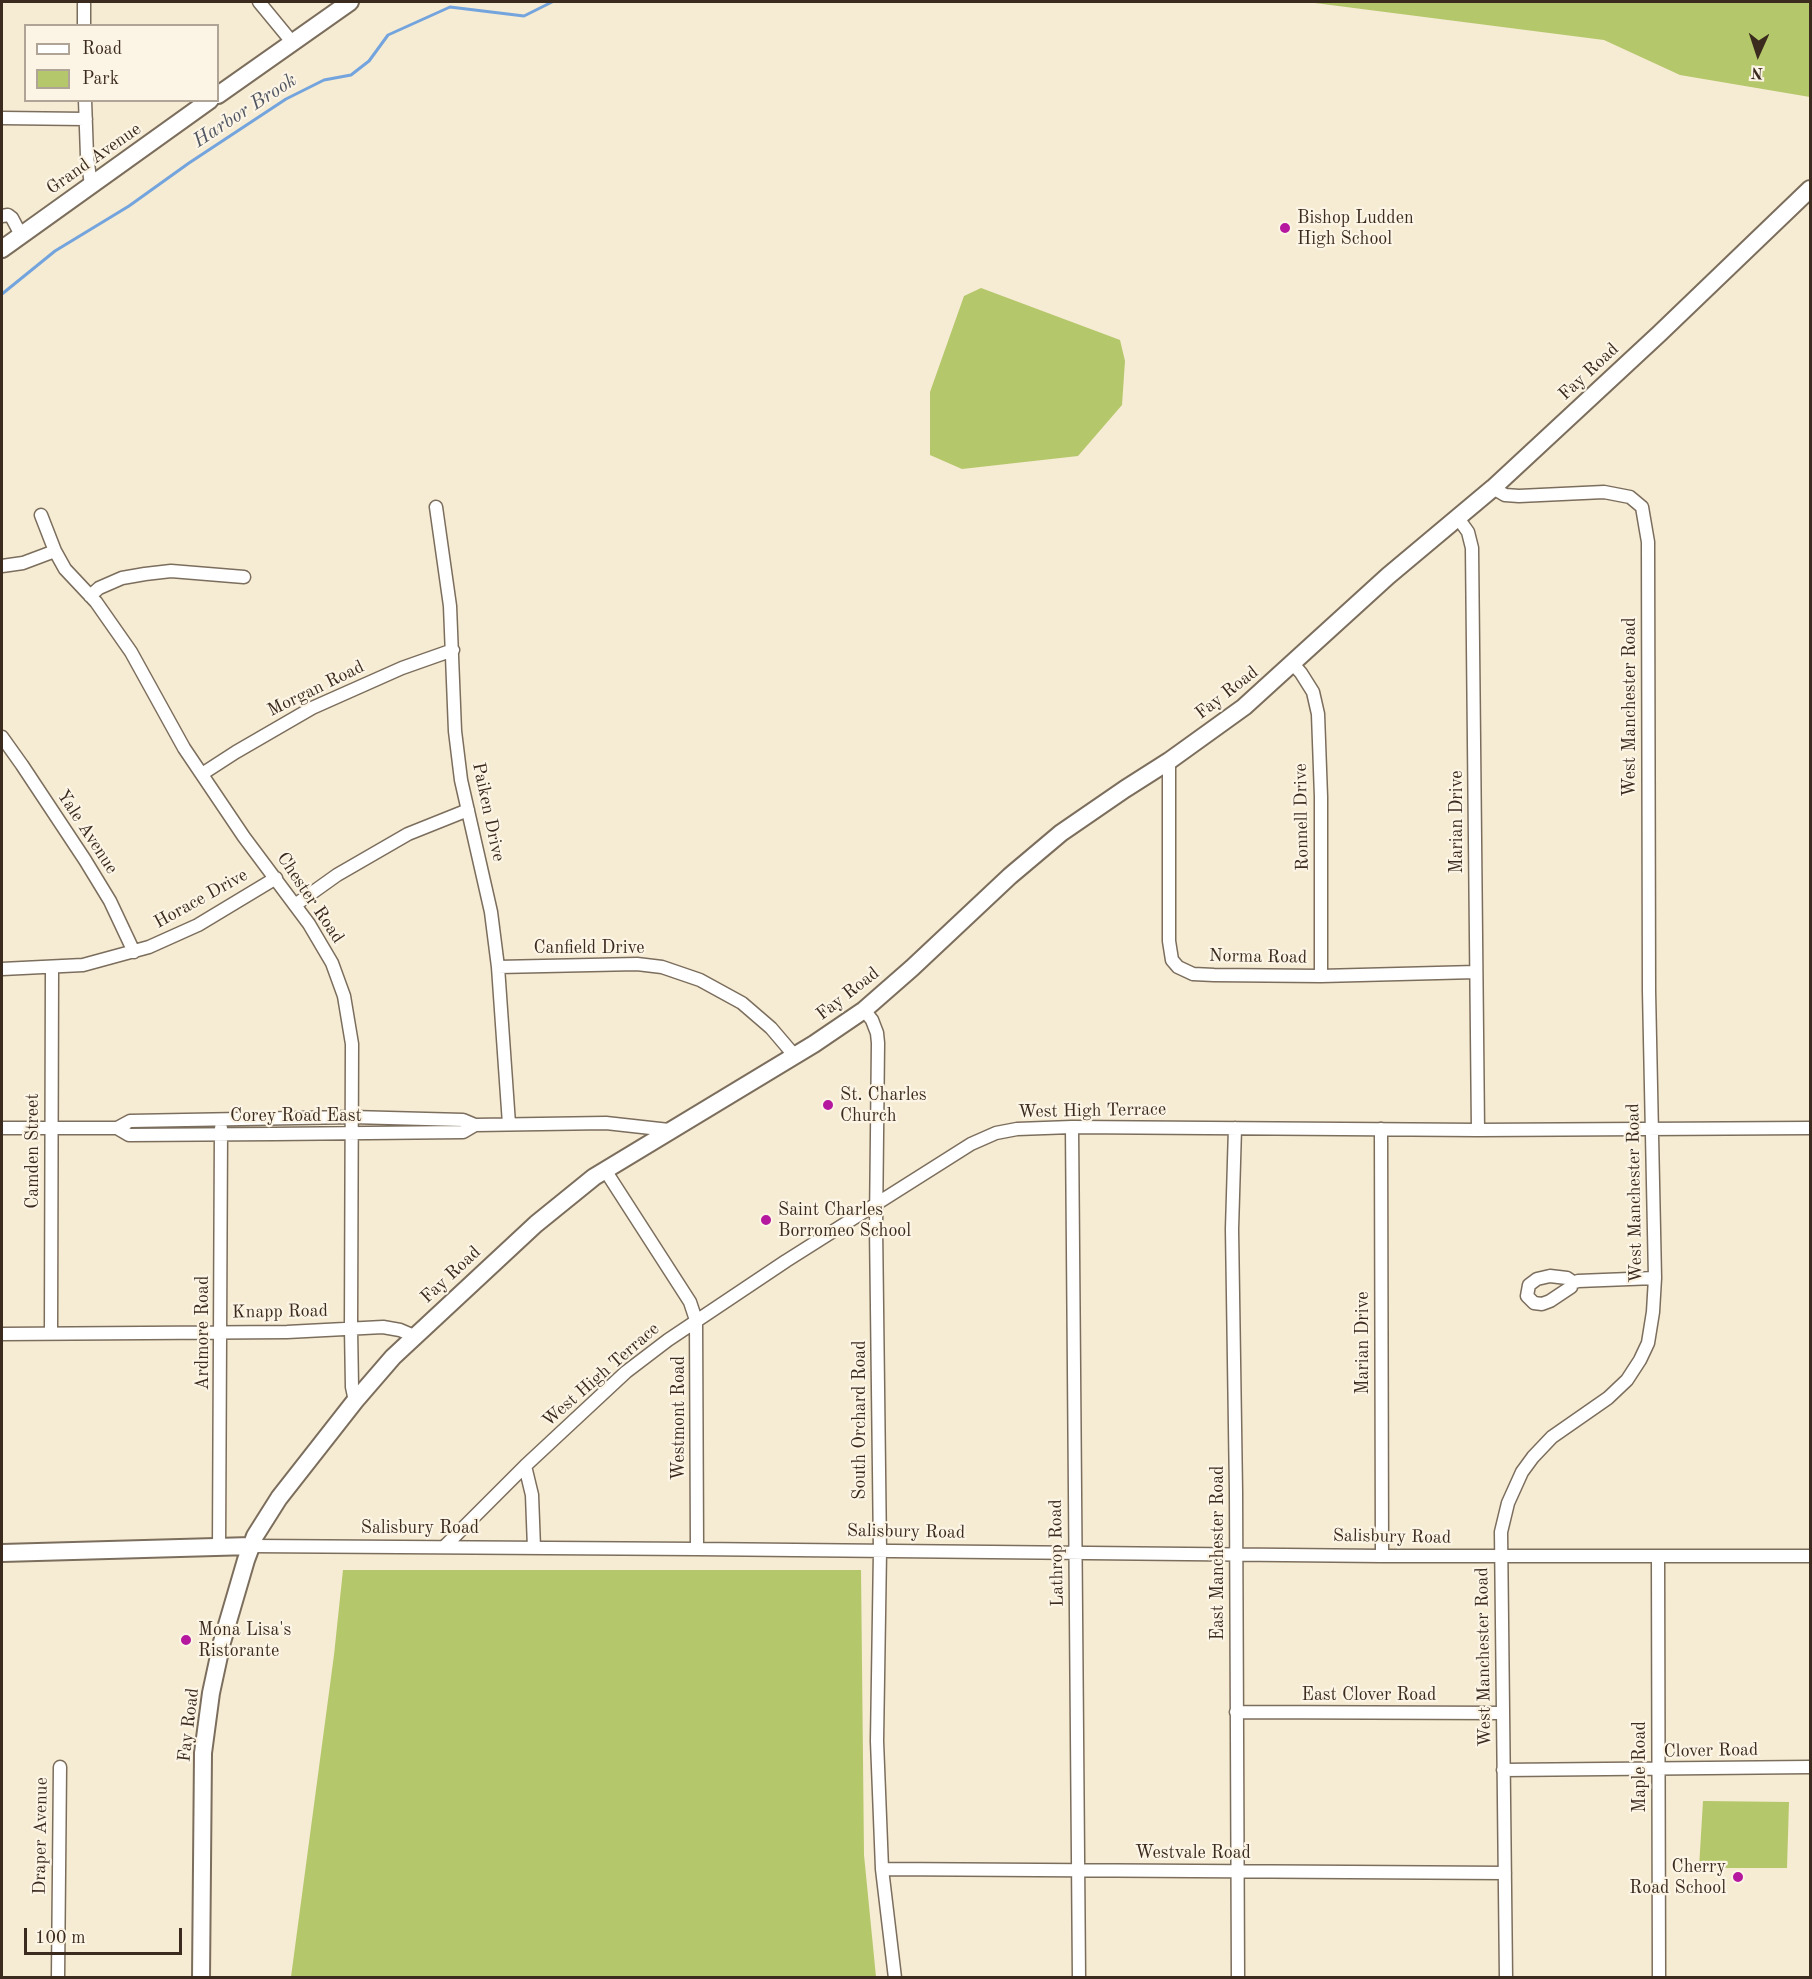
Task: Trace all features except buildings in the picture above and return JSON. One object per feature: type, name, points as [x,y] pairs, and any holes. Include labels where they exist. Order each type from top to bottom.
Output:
[{"type":"street","points":[[84,2],[84,24]]},
{"type":"street","points":[[260,2],[292,42]]},
{"type":"street","points":[[219,94],[350,2]]},
{"type":"street","points":[[85,102],[87,156],[91,185]]},
{"type":"street","name":"Grand Avenue","points":[[2,249],[207,102]]},
{"type":"street","points":[[2,118],[86,119]]},
{"type":"street","name":"Fay Road","points":[[201,1977],[203,1753],[211,1693],[222,1642],[255,1536],[279,1498],[355,1401],[414,1336],[536,1224],[605,1170],[814,1044],[864,1010],[1010,876],[1061,833],[1169,761],[1244,707],[1388,576],[1492,488],[1659,334],[1810,189]]},
{"type":"street","points":[[2,216],[8,214],[12,218],[21,235]]},
{"type":"street","name":"West Manchester Road","points":[[1492,488],[1505,495],[1519,496],[1604,492],[1630,496],[1644,511],[1648,542],[1649,991],[1655,1278],[1648,1343],[1641,1360],[1627,1380],[1608,1398],[1552,1437],[1533,1457],[1522,1472],[1508,1503],[1501,1532],[1506,1977]]},
{"type":"street","name":"Paiken Drive","points":[[436,507],[447,578],[453,650],[455,731],[468,810],[491,912],[498,967],[509,1124]]},
{"type":"street","name":"Chester Road","points":[[41,515],[64,569],[90,596],[131,652],[184,748],[244,837],[295,905],[332,963],[344,996],[352,1044],[351,1328],[352,1388],[355,1401]]},
{"type":"street","name":"Marian Drive","points":[[1458,518],[1468,532],[1472,548],[1478,1130]]},
{"type":"street","points":[[2,566],[23,562],[55,551]]},
{"type":"street","points":[[90,596],[99,588],[122,578],[145,574],[171,571],[244,577]]},
{"type":"street","name":"Morgan Road","points":[[202,774],[312,708],[402,668],[453,650]]},
{"type":"street","name":"Ronnell Drive","points":[[1293,664],[1313,692],[1318,714],[1321,797],[1321,976]]},
{"type":"street","name":"Yale Avenue","points":[[2,737],[110,900],[134,952]]},
{"type":"street","name":"Norma Road","points":[[1169,761],[1169,941],[1172,960],[1178,967],[1193,974],[1321,976],[1476,972]]},
{"type":"street","points":[[295,905],[337,875],[408,834],[468,810]]},
{"type":"street","name":"Horace Drive","points":[[2,969],[52,968],[94,963],[134,952],[198,925],[276,878]]},
{"type":"street","name":"Canfield Drive","points":[[498,967],[617,964],[662,967],[700,980],[742,1003],[771,1028],[794,1055]]},
{"type":"street","name":"Camden Street","points":[[51,1333],[52,968]]},
{"type":"street","name":"South Orchard Road","points":[[864,1010],[872,1020],[878,1043],[876,1205],[880,1551],[877,1741],[882,1869],[895,1977]]},
{"type":"street","name":"Corey Road East","points":[[117,1128],[130,1120],[352,1117],[463,1120],[475,1125],[606,1123],[669,1130]]},
{"type":"street","name":"Ardmore Road","points":[[219,1547],[221,1118]]},
{"type":"street","name":"Corey Road East","points":[[2,1128],[117,1128],[129,1135],[221,1135],[463,1132],[475,1125]]},
{"type":"street","name":"West High Terrace","points":[[444,1547],[525,1466],[626,1372],[696,1320],[971,1144],[996,1133],[1017,1129],[1072,1127],[1478,1130],[1810,1128]]},
{"type":"street","name":"Lathrop Road","points":[[1072,1127],[1079,1977]]},
{"type":"street","name":"East Manchester Road","points":[[1235,1128],[1232,1229],[1238,1977]]},
{"type":"street","name":"Marian Drive","points":[[1381,1129],[1382,1556]]},
{"type":"street","name":"Westmont Road","points":[[605,1170],[690,1302],[696,1320],[698,1549]]},
{"type":"street","points":[[1572,1283],[1655,1278]]},
{"type":"street","name":"Knapp Road","points":[[2,1334],[221,1332],[383,1327],[400,1330],[414,1336]]},
{"type":"street","points":[[525,1466],[532,1495],[534,1548]]},
{"type":"street","name":"Salisbury Road","points":[[2,1553],[251,1546],[1500,1557],[1810,1556]]},
{"type":"street","name":"Maple Road","points":[[1658,1557],[1659,1977]]},
{"type":"street","name":"East Clover Road","points":[[1236,1712],[1503,1713]]},
{"type":"street","name":"Draper Avenue","points":[[58,1977],[60,1767]]},
{"type":"street","name":"Clover Road","points":[[1503,1770],[1810,1767]]},
{"type":"street","name":"Westvale Road","points":[[882,1869],[1505,1874]]},
{"type":"green space","points":[[1307,2],[1810,2],[1810,97],[1680,75],[1604,40]]},
{"type":"green space","points":[[981,288],[1120,340],[1125,361],[1122,405],[1078,456],[962,469],[930,455],[930,392],[964,296]]},
{"type":"green space","points":[[343,1570],[861,1570],[864,1855],[876,1977],[291,1977],[334,1655]]},
{"type":"green space","points":[[1703,1801],[1789,1802],[1787,1868],[1699,1868]]},
{"type":"waterway","name":"Harbor Brook","points":[[2,294],[55,251],[129,206],[286,99],[324,80],[351,75],[369,61],[388,35],[450,7],[524,16],[552,2]]},
{"type":"place","name":"Bishop Ludden High School","points":[[1285,228]]},
{"type":"place","name":"St. Charles Church","points":[[828,1105]]},
{"type":"place","name":"Saint Charles Borromeo School","points":[[766,1220]]},
{"type":"place","name":"Mona Lisa's Ristorante","points":[[186,1640]]},
{"type":"place","name":"Cherry Road School","points":[[1738,1877]]}]
